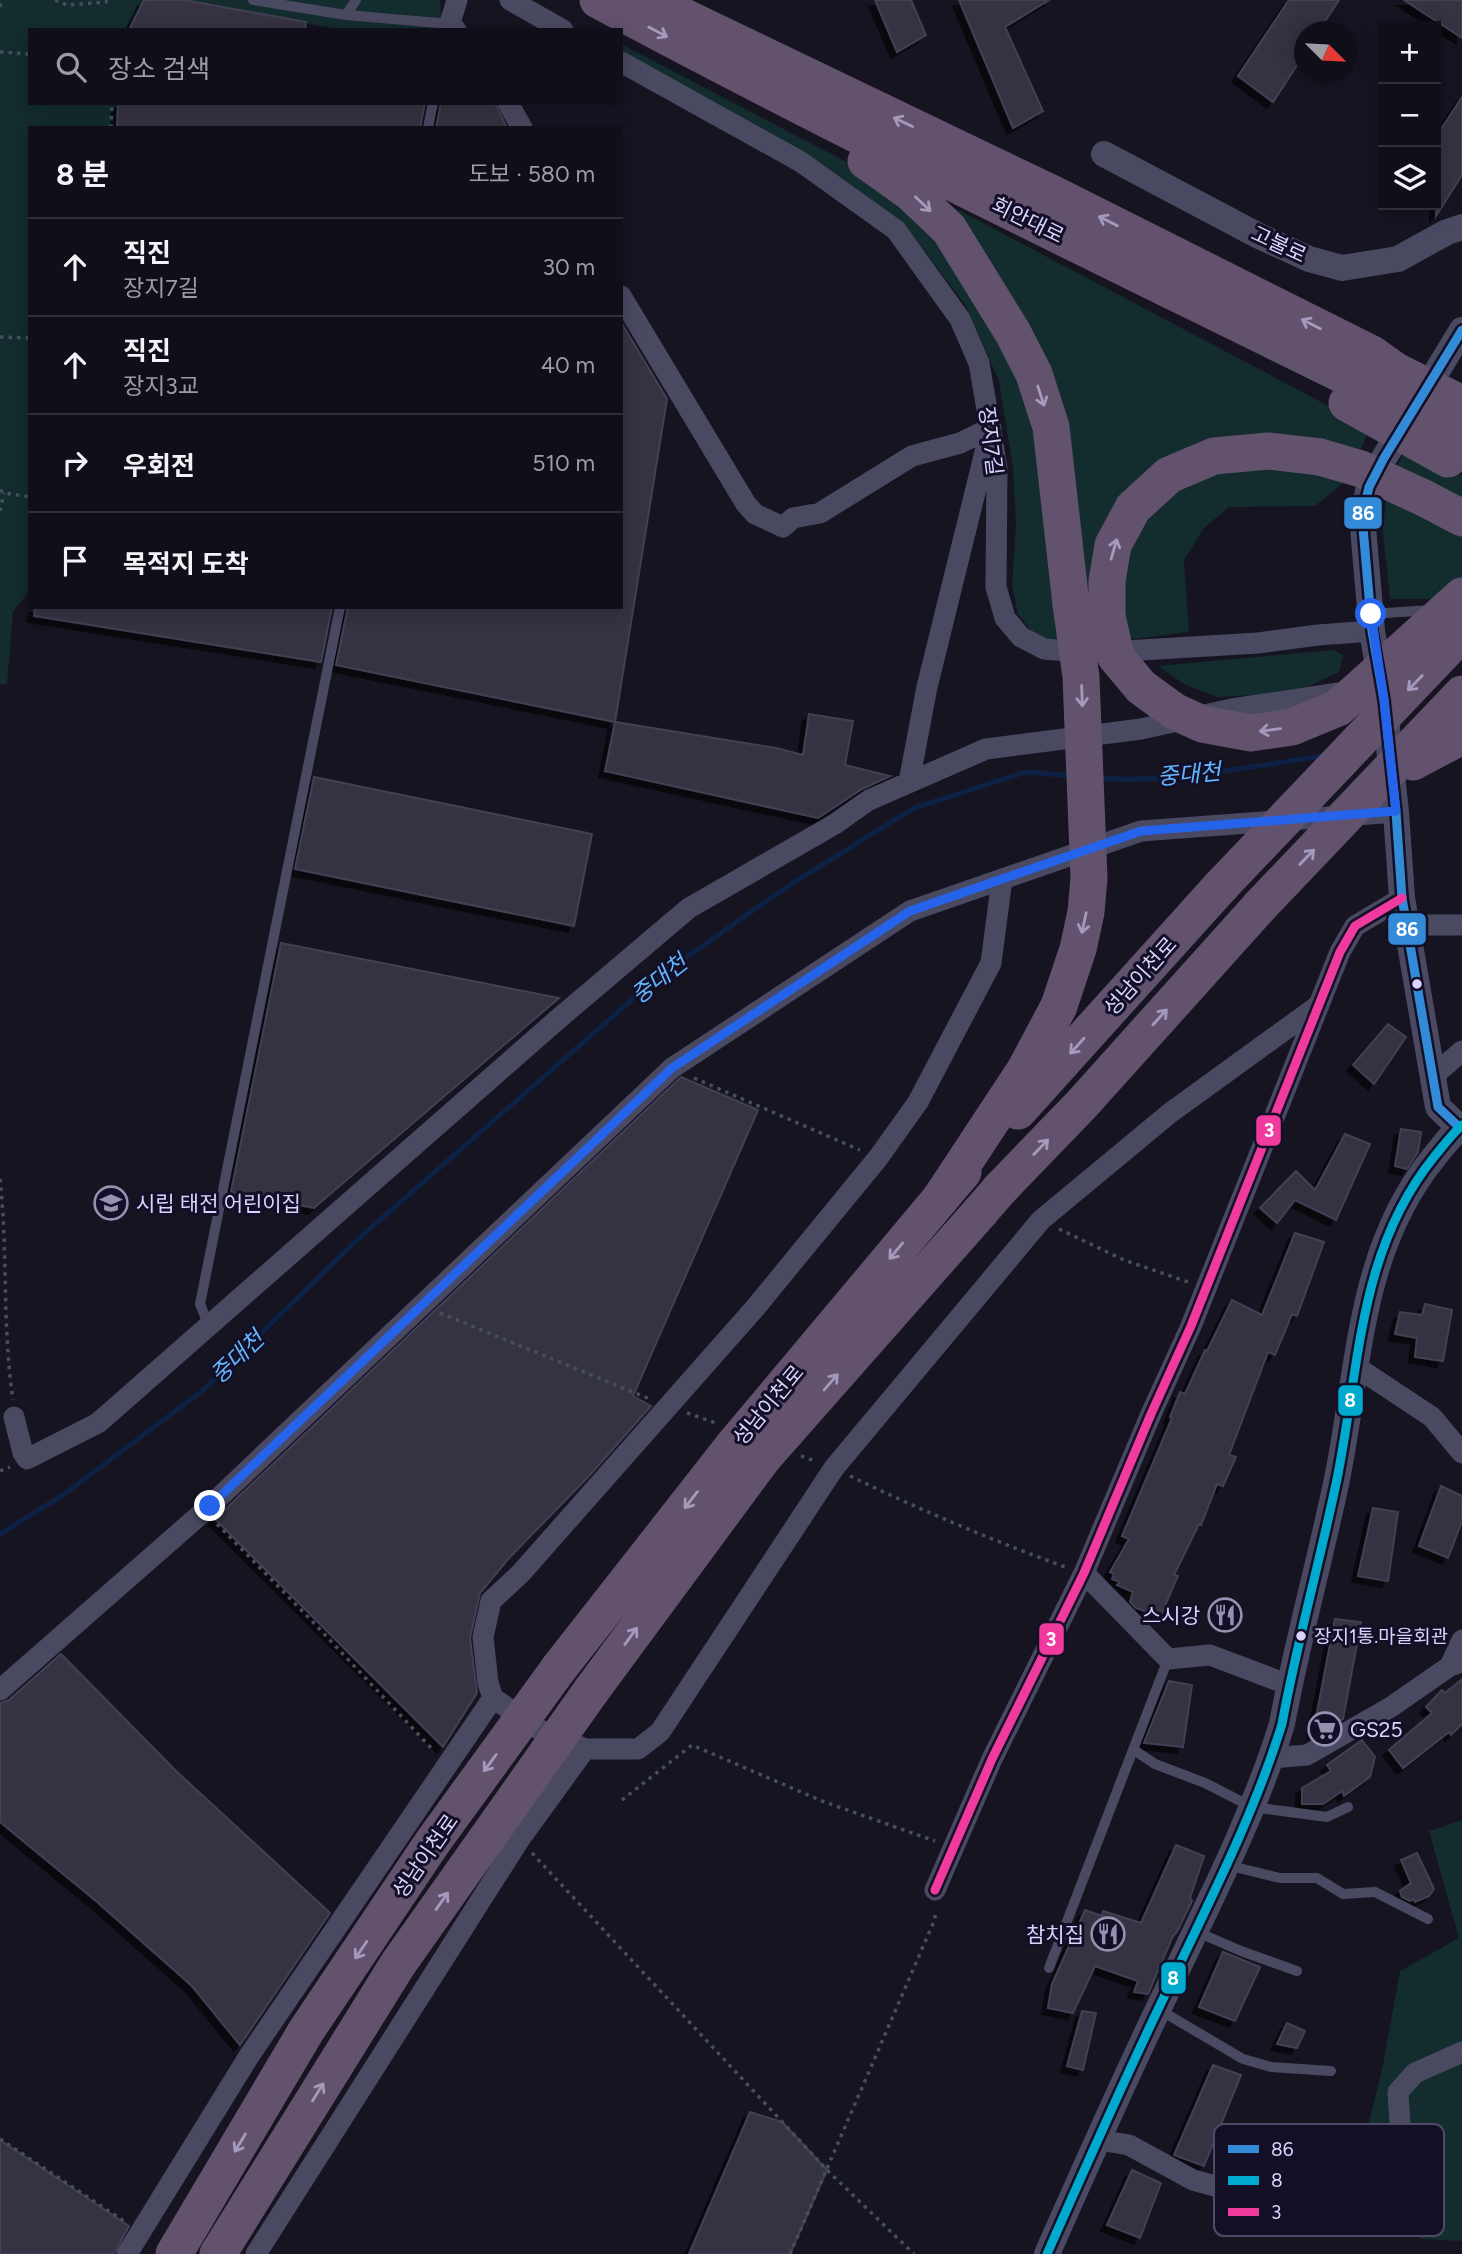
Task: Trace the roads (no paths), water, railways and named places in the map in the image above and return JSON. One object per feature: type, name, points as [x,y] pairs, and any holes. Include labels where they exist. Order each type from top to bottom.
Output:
[{"type":"highway","points":[[598,0],[932,174],[1360,380],[1459,438]]},
{"type":"highway","name":"회안대로","points":[[649,0],[1053,194],[1360,380],[1396,371],[1459,438]]},
{"type":"highway","points":[[725,68],[911,193],[949,229],[1013,333],[1034,374],[1051,427],[1081,677],[1089,878],[1086,912],[1078,949],[1059,1006],[1025,1070],[952,1186]]},
{"type":"highway","points":[[1360,380],[1407,363],[1462,389]]},
{"type":"highway","points":[[1360,380],[1462,375]]},
{"type":"highway","points":[[1462,518],[1361,468],[1320,457],[1268,451],[1214,456],[1169,475],[1133,508],[1113,545],[1107,581],[1107,616],[1116,657],[1141,687],[1174,711],[1202,724],[1251,733],[1292,727],[1338,708],[1462,596]]},
{"type":"highway","name":"성남이천로","points":[[174,2254],[306,2031],[432,1843],[559,1668],[733,1447],[952,1186],[1221,886],[1462,633]]},
{"type":"highway","name":"성남이천로","points":[[218,2254],[398,1964],[591,1691],[774,1446],[991,1200],[1082,1104],[1260,906],[1390,795],[1462,694]]},
{"type":"highway","points":[[1390,795],[1462,736]]},
{"type":"street","points":[[452,27],[457,0]]},
{"type":"street","points":[[510,0],[560,28]]},
{"type":"street","name":"장지7길","points":[[623,63],[801,162],[896,230],[960,319],[979,363],[997,468],[996,587],[1005,618],[1021,637],[1044,649],[1091,653],[1258,643],[1318,635],[1371,622]]},
{"type":"street","points":[[509,105],[521,126]]},
{"type":"street","name":"고불로","points":[[1104,154],[1272,242],[1309,259],[1342,268],[1398,259],[1447,232],[1462,227]]},
{"type":"street","points":[[623,299],[746,503],[755,514],[783,527],[793,518],[820,513],[912,456],[960,443],[991,428]]},
{"type":"street","points":[[1047,2254],[1226,1865],[1272,1758],[1337,1478],[1370,1291],[1389,1229],[1425,1169],[1460,1126],[1438,1107],[1402,898],[1390,795],[1383,693],[1371,622],[1362,516],[1369,487],[1384,458],[1462,330]]},
{"type":"street","points":[[909,782],[927,687],[991,428]]},
{"type":"street","points":[[14,1417],[27,1459],[99,1423],[557,1020],[690,908],[835,824],[869,800],[986,749],[1141,729],[1232,709],[1383,693]]},
{"type":"street","points":[[0,1690],[204,1511],[672,1068],[910,911],[1141,831],[1390,795]]},
{"type":"street","points":[[1002,879],[991,963],[918,1102],[878,1158],[755,1308],[521,1573],[491,1601],[483,1637],[488,1683],[493,1698],[540,1730],[585,1749],[638,1749],[660,1732],[835,1468],[1041,1220],[1170,1113],[1319,1005]]},
{"type":"street","points":[[935,1890],[992,1759],[1084,1573],[1207,1288],[1340,952],[1355,926],[1402,898]]},
{"type":"street","points":[[1407,925],[1462,925]]},
{"type":"street","points":[[1432,1077],[1462,1051]]},
{"type":"street","points":[[1355,1366],[1432,1417],[1462,1453]]},
{"type":"street","points":[[1084,1573],[1168,1659],[1210,1655],[1289,1685]]},
{"type":"street","points":[[1272,1758],[1307,1755],[1391,1707],[1456,1664],[1462,1640]]},
{"type":"street","points":[[127,2254],[249,2056],[493,1698]]},
{"type":"street","points":[[256,2254],[520,1839],[585,1749]]},
{"type":"street","points":[[1400,2124],[1398,2092],[1415,2073],[1462,2052]]},
{"type":"street","points":[[1098,2140],[1129,2145],[1193,2180],[1214,2186]]},
{"type":"lane","points":[[253,0],[346,15],[452,27]]},
{"type":"lane","points":[[346,15],[356,0]]},
{"type":"lane","points":[[428,126],[433,105]]},
{"type":"lane","points":[[209,1326],[200,1304],[340,609]]},
{"type":"lane","points":[[1371,622],[1431,610],[1462,616]]},
{"type":"lane","points":[[1049,1968],[1168,1659]]},
{"type":"lane","points":[[1134,1750],[1154,1764],[1205,1783],[1252,1807],[1327,1817],[1348,1807]]},
{"type":"lane","points":[[1226,1865],[1280,1878],[1317,1878],[1343,1894],[1375,1892],[1428,1919]]},
{"type":"lane","points":[[1195,1931],[1297,1971]]},
{"type":"lane","points":[[1158,2008],[1242,2059],[1271,2067],[1331,2071]]},
{"type":"waterway","name":"중대천","points":[[1097,778],[1182,776],[1324,756]]},
{"type":"waterway","name":"중대천","points":[[0,1534],[63,1495],[201,1392],[358,1239],[658,977],[791,884],[914,808],[1026,772],[1073,776]]},
{"type":"place","name":"시립 태전 어린이집","points":[[111,1203]]},
{"type":"place","name":"스시강","points":[[1225,1615]]},
{"type":"place","name":"장지1통.마을회관","points":[[1301,1636]]},
{"type":"place","name":"GS25","points":[[1325,1729]]},
{"type":"place","name":"참치집","points":[[1108,1934]]}]
